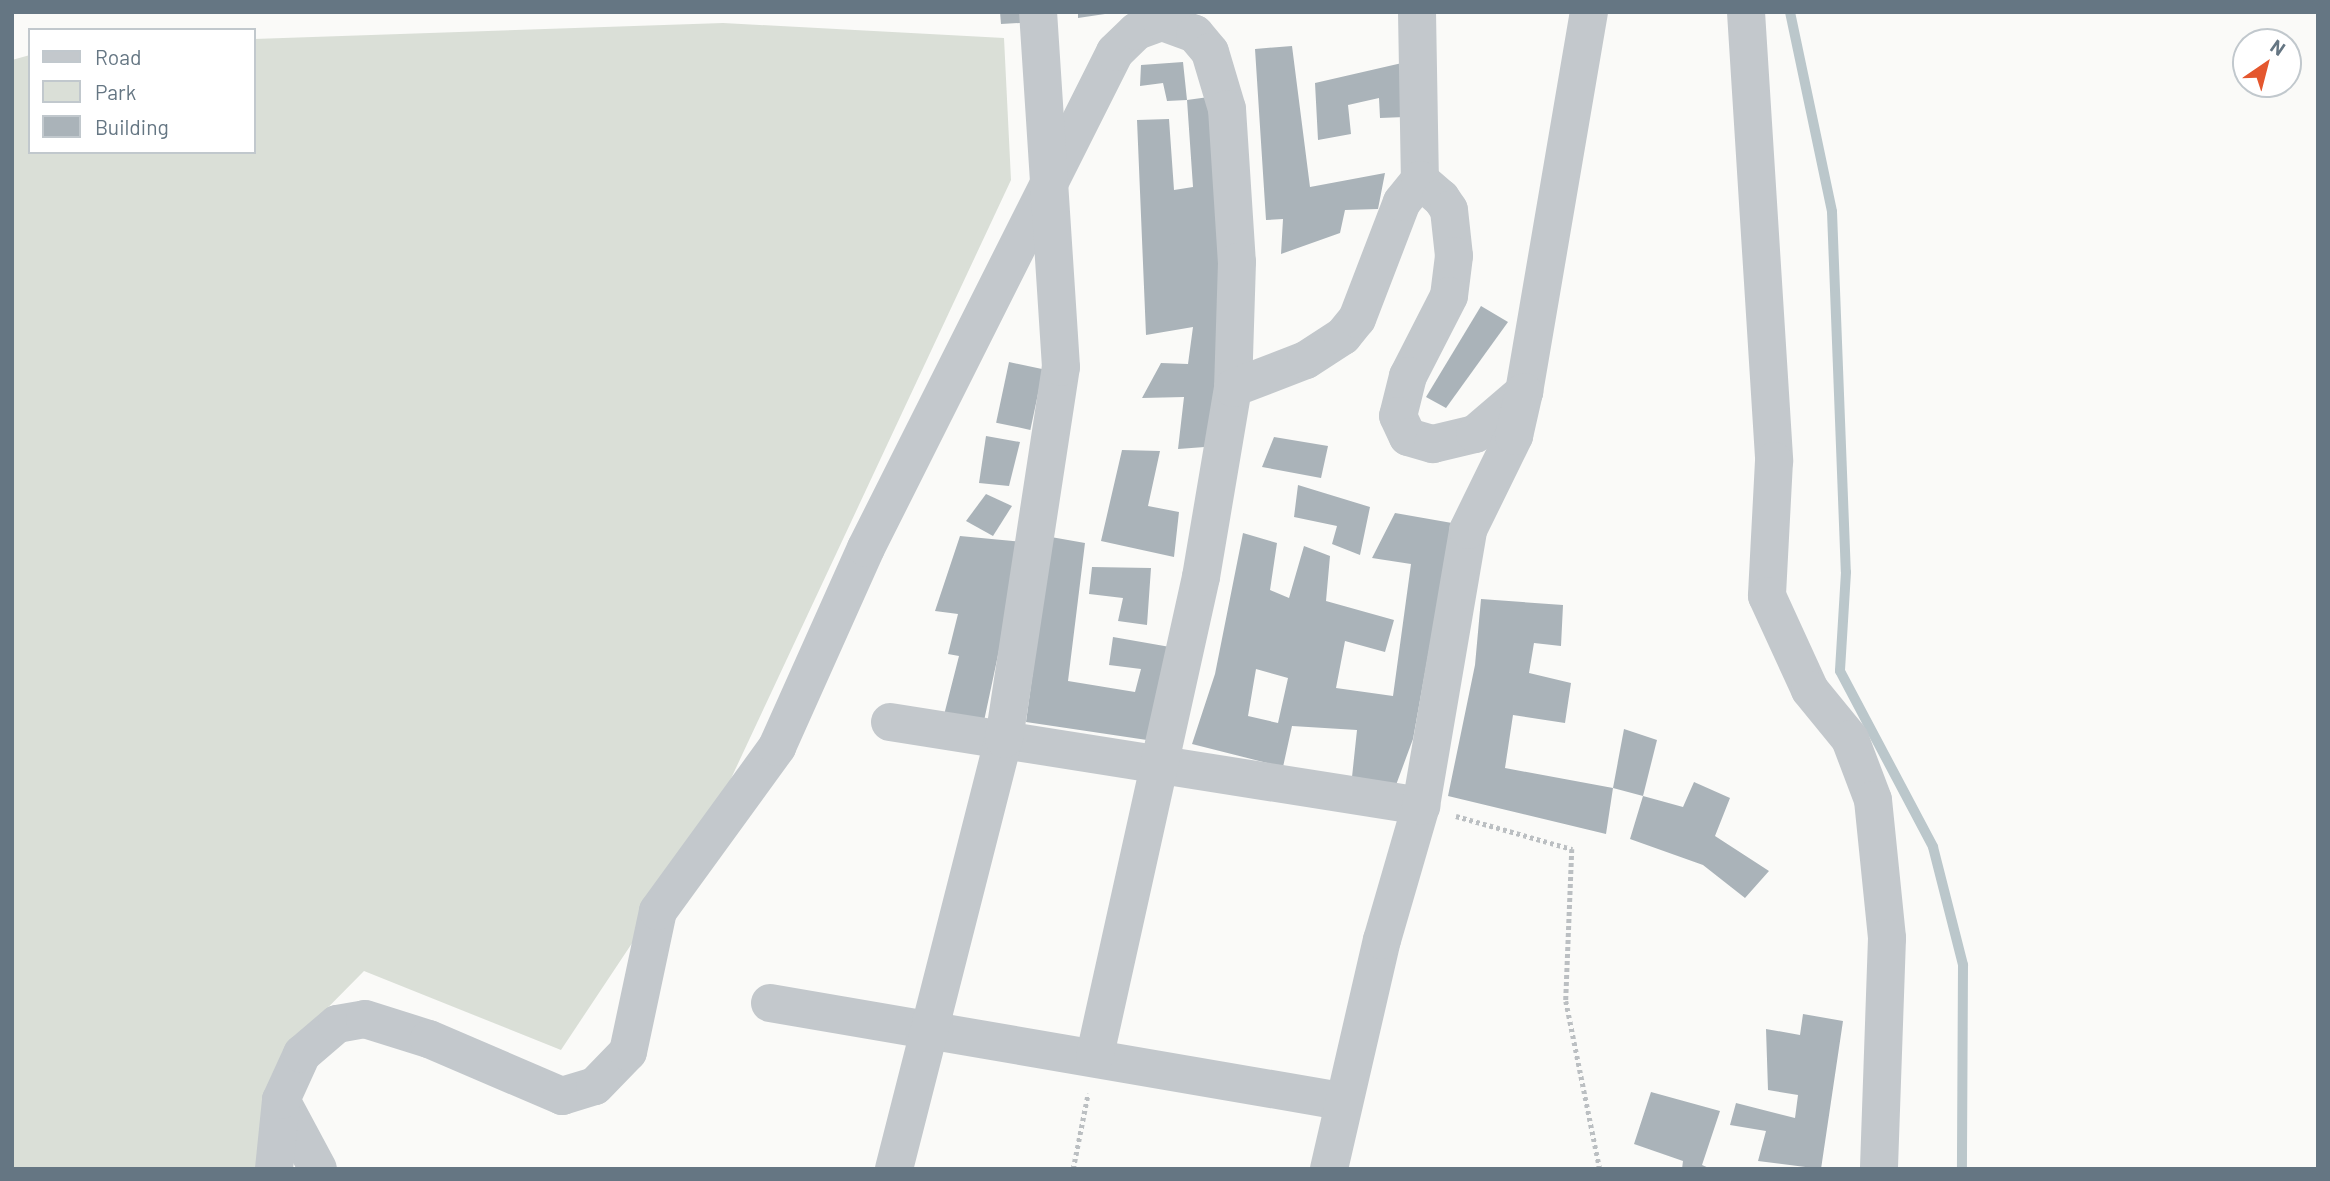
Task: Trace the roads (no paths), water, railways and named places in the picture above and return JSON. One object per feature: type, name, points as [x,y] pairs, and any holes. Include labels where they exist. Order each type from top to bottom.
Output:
[{"type":"street","points":[[894,1169],[926,1030],[1004,739],[1062,367],[1038,12]]},
{"type":"street","points":[[1233,388],[1306,360],[1343,336],[1376,273],[1391,220],[1420,180],[1417,12]]},
{"type":"street","points":[[1329,1169],[1341,1101],[1421,806],[1468,530],[1514,436],[1524,392],[1589,12]]},
{"type":"street","points":[[1746,12],[1774,461],[1768,596],[1810,690],[1850,739],[1873,800],[1887,938],[1879,1169]]},
{"type":"street","points":[[274,1169],[281,1100],[318,1036],[365,1019],[562,1096],[577,1096],[613,1072],[636,1033],[658,911],[777,747],[866,548],[1050,188],[1115,52],[1137,31],[1162,22],[1195,34],[1210,51],[1227,109],[1237,262],[1233,388],[1160,767],[1095,1055]]},
{"type":"street","points":[[1420,180],[1449,210],[1454,256],[1449,296],[1408,376],[1402,428],[1408,437],[1433,444],[1475,434],[1524,392]]},
{"type":"street","points":[[890,722],[1160,767],[1421,806]]},
{"type":"street","points":[[770,1003],[1095,1055],[1341,1101]]},
{"type":"street","points":[[281,1100],[318,1169]]},
{"type":"waterway","points":[[1790,12],[1832,212],[1846,572],[1840,671],[1933,847],[1963,965],[1962,1169]]}]
